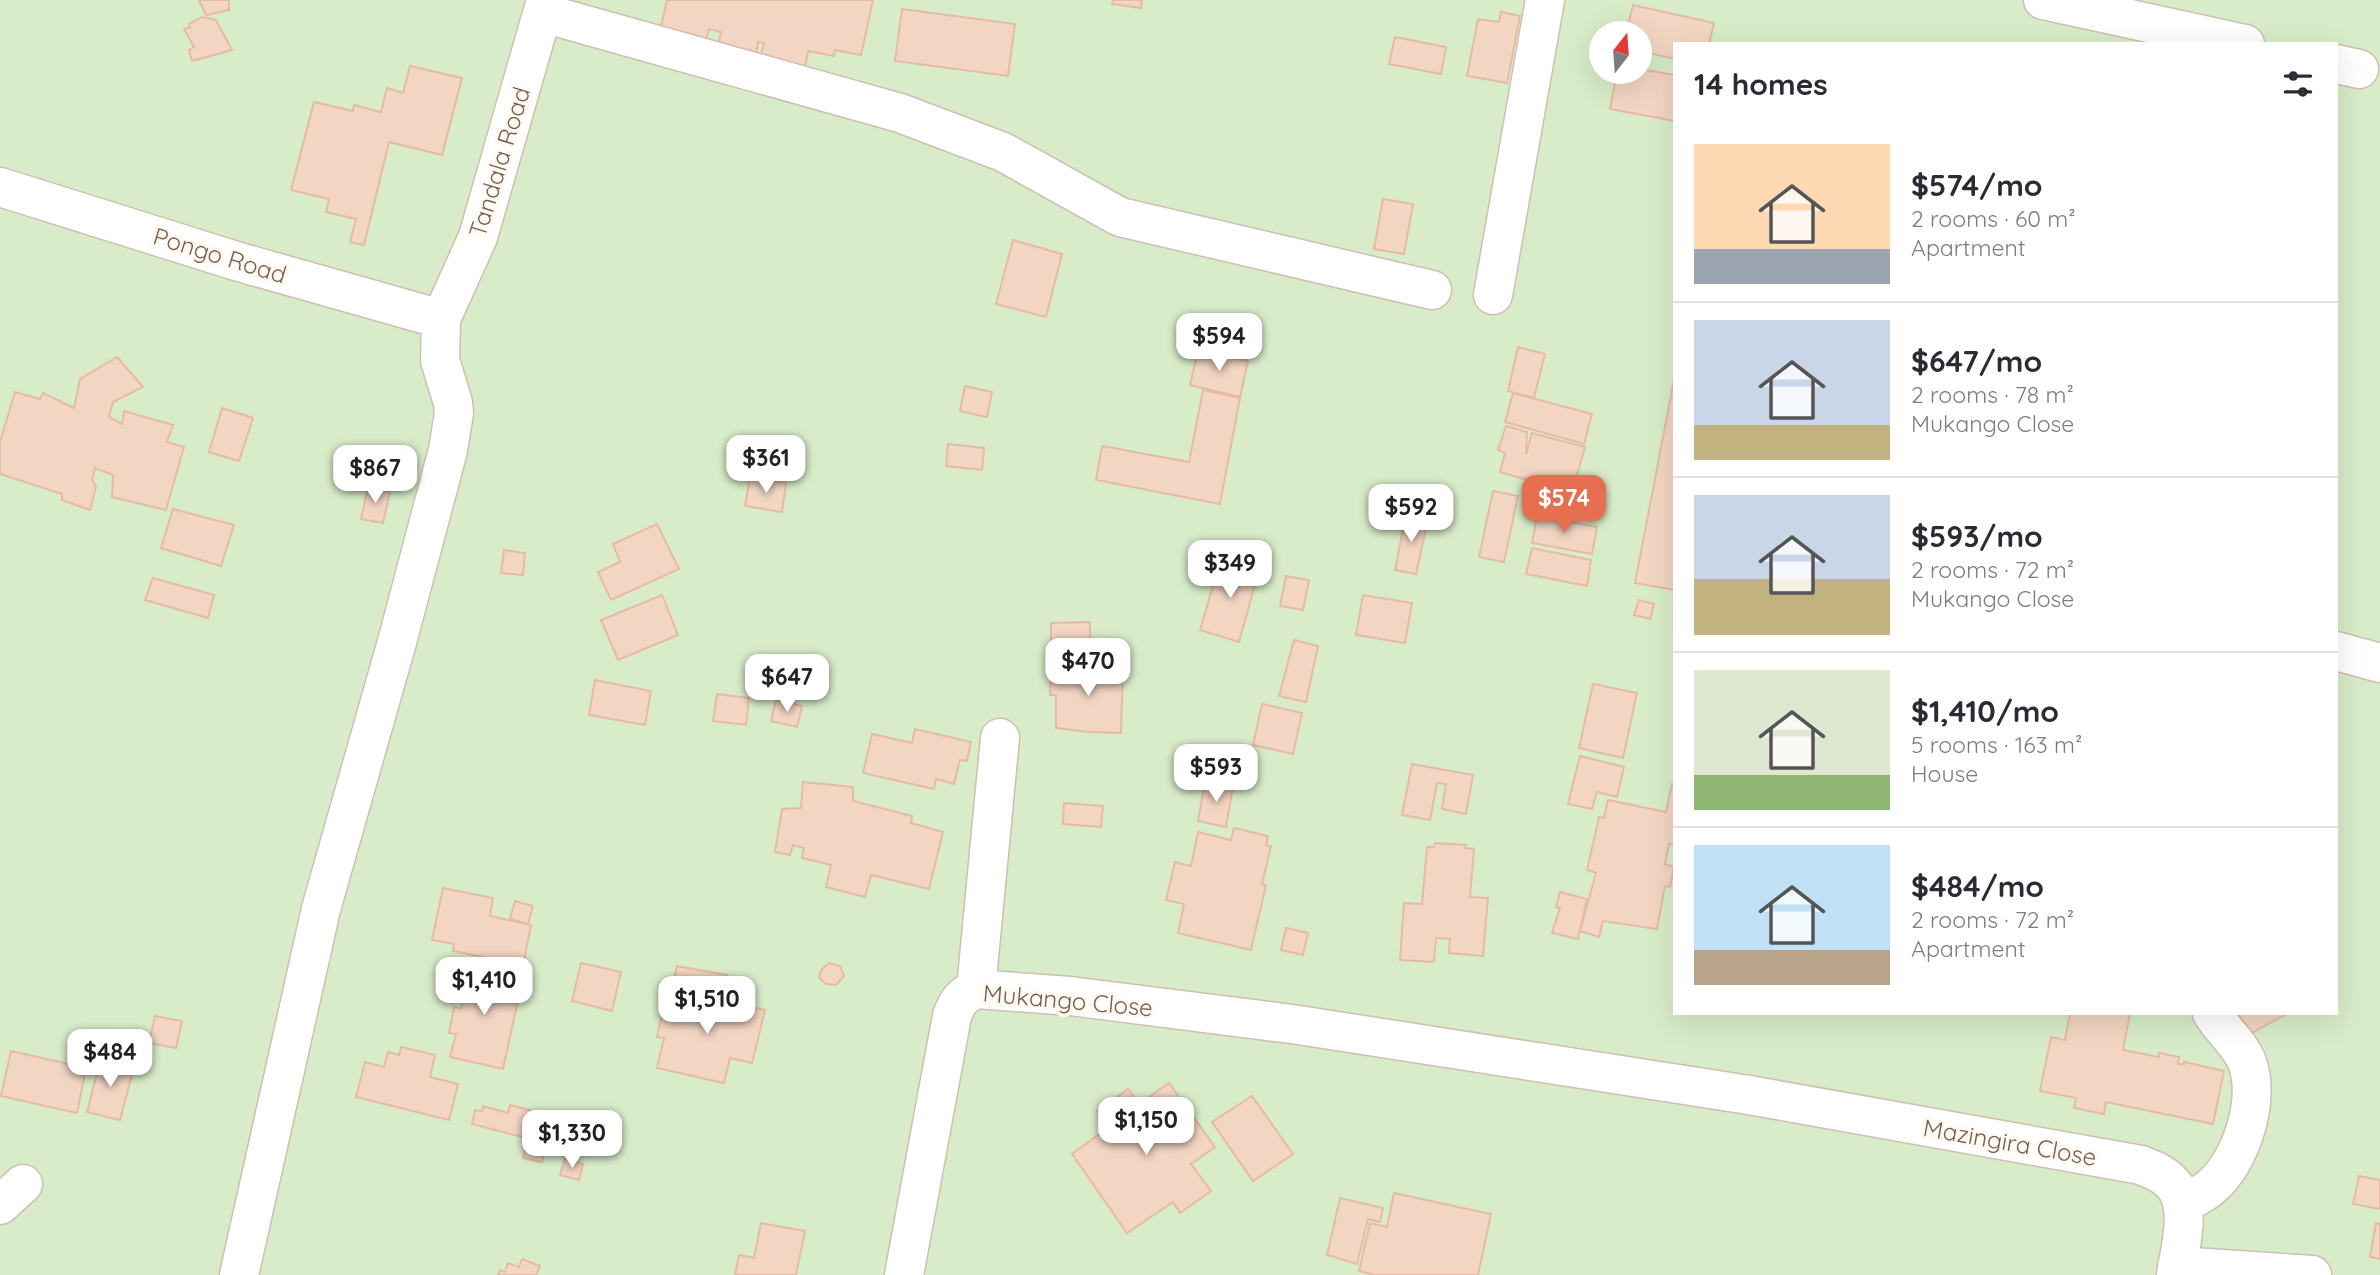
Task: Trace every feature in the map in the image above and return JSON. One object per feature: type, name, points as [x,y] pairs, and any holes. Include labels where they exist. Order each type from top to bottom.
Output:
[{"type":"street","points":[[1493,295],[1545,0]]},
{"type":"street","points":[[2043,0],[2236,42]]},
{"type":"street","points":[[544,7],[900,113],[1003,152],[1120,217],[1432,290]]},
{"type":"street","name":"Tandala Road","points":[[441,319],[478,237],[544,7]]},
{"type":"street","name":"Pongo Road","points":[[0,187],[236,261],[441,319]]},
{"type":"street","points":[[239,1275],[321,909],[397,642],[450,440],[454,413],[440,360],[441,319]]},
{"type":"street","points":[[2338,652],[2380,663]]},
{"type":"street","points":[[976,989],[1000,738]]},
{"type":"street","name":"Mukango Close","points":[[904,1275],[952,1016],[965,993],[976,989],[1070,996],[1292,1024],[1749,1095]]},
{"type":"street","points":[[2213,1015],[2247,1062],[2251,1084],[2249,1110],[2245,1134],[2230,1164],[2211,1187],[2183,1205],[2182,1239],[2177,1270],[2312,1275]]},
{"type":"street","name":"Mazingira Close","points":[[1749,1095],[2141,1165],[2171,1181],[2179,1192],[2183,1205]]},
{"type":"green space","points":[[0,0],[2380,0],[2380,1275],[0,1275]]},
{"type":"building","points":[[199,0],[229,0],[229,10],[206,15]]},
{"type":"building","points":[[667,0],[873,0],[861,55],[835,50],[834,56],[808,51],[805,69],[760,59],[764,43],[758,42],[756,54],[718,46],[721,32],[709,29],[706,41],[660,31]]},
{"type":"building","points":[[1113,0],[1142,0],[1141,8],[1112,4]]},
{"type":"building","points":[[1633,5],[1714,23],[1709,42],[1673,42],[1673,59],[1652,54],[1652,21],[1629,21]]},
{"type":"building","points":[[902,9],[1015,24],[1008,76],[895,61]]},
{"type":"building","points":[[1501,12],[1520,16],[1507,83],[1467,76],[1478,19],[1499,22]]},
{"type":"building","points":[[202,17],[216,20],[232,50],[192,61],[189,50],[194,47],[184,29]]},
{"type":"building","points":[[1395,37],[1446,47],[1441,74],[1389,64]]},
{"type":"building","points":[[410,66],[462,78],[442,155],[389,142],[364,245],[350,242],[356,219],[326,212],[329,199],[291,190],[314,102],[353,111],[354,105],[381,112],[387,88],[403,93]]},
{"type":"building","points":[[1652,71],[1673,75],[1673,121],[1610,109],[1615,84],[1652,84]]},
{"type":"building","points":[[1383,199],[1413,204],[1404,254],[1374,249]]},
{"type":"building","points":[[1013,240],[1062,254],[1046,317],[996,304]]},
{"type":"building","points":[[1518,347],[1545,354],[1534,398],[1508,391]]},
{"type":"building","points":[[1198,350],[1248,361],[1240,397],[1190,385]]},
{"type":"building","points":[[117,357],[143,387],[113,402],[109,417],[122,424],[124,411],[173,425],[167,442],[184,447],[166,510],[112,497],[113,475],[95,468],[92,480],[96,487],[90,510],[62,500],[62,494],[0,474],[0,442],[15,392],[40,399],[43,393],[74,408],[80,379]]},
{"type":"building","points":[[1673,385],[1673,590],[1635,583]]},
{"type":"building","points":[[965,386],[992,392],[987,417],[960,411]]},
{"type":"building","points":[[1203,390],[1240,398],[1220,504],[1096,480],[1102,446],[1189,462]]},
{"type":"building","points":[[1513,393],[1592,414],[1584,444],[1505,422]]},
{"type":"building","points":[[222,408],[253,418],[239,461],[209,452]]},
{"type":"building","points":[[1506,426],[1527,432],[1526,454],[1532,433],[1585,447],[1572,493],[1500,472],[1505,453],[1498,450]]},
{"type":"building","points":[[948,444],[984,448],[982,470],[946,466]]},
{"type":"building","points":[[750,477],[786,483],[782,512],[745,506]]},
{"type":"building","points":[[368,487],[390,492],[383,523],[361,519]]},
{"type":"building","points":[[1493,491],[1518,496],[1504,562],[1479,557]]},
{"type":"building","points":[[173,509],[234,525],[221,566],[161,548]]},
{"type":"building","points":[[1406,514],[1428,519],[1416,574],[1395,570]]},
{"type":"building","points":[[1537,516],[1597,527],[1592,554],[1532,543]]},
{"type":"building","points":[[657,524],[679,569],[611,600],[598,572],[620,562],[613,544]]},
{"type":"building","points":[[1532,548],[1591,560],[1587,586],[1526,574]]},
{"type":"building","points":[[504,550],[525,553],[523,575],[501,573]]},
{"type":"building","points":[[1221,559],[1259,570],[1239,642],[1200,630]]},
{"type":"building","points":[[1286,576],[1309,580],[1303,610],[1280,606]]},
{"type":"building","points":[[153,578],[214,595],[208,618],[145,600]]},
{"type":"building","points":[[662,595],[678,635],[618,660],[601,620]]},
{"type":"building","points":[[1363,595],[1412,603],[1405,643],[1356,635]]},
{"type":"building","points":[[1639,600],[1654,604],[1650,619],[1634,615]]},
{"type":"building","points":[[1090,622],[1090,657],[1051,657],[1051,623]]},
{"type":"building","points":[[1294,640],[1318,646],[1306,702],[1279,696]]},
{"type":"building","points":[[1051,666],[1123,668],[1121,733],[1056,728],[1056,695],[1050,695]]},
{"type":"building","points":[[595,680],[651,691],[645,725],[589,715]]},
{"type":"building","points":[[1593,684],[1637,693],[1623,758],[1579,748]]},
{"type":"building","points":[[717,694],[749,698],[746,725],[713,721]]},
{"type":"building","points":[[776,700],[802,706],[797,727],[771,721]]},
{"type":"building","points":[[1262,704],[1302,713],[1293,754],[1253,745]]},
{"type":"building","points":[[915,729],[971,742],[967,761],[960,760],[954,784],[936,779],[934,789],[863,773],[872,734],[912,743]]},
{"type":"building","points":[[1580,756],[1624,767],[1617,797],[1597,792],[1592,809],[1568,804]]},
{"type":"building","points":[[1412,764],[1473,775],[1466,814],[1442,809],[1446,784],[1437,783],[1430,820],[1402,815]]},
{"type":"building","points":[[1205,781],[1233,787],[1226,827],[1198,821]]},
{"type":"building","points":[[803,782],[853,787],[853,801],[912,816],[911,823],[943,832],[929,889],[871,875],[865,897],[826,887],[831,865],[802,858],[804,848],[793,845],[790,855],[775,852],[782,809],[801,808]]},
{"type":"building","points":[[1673,784],[1673,845],[1669,844],[1665,864],[1673,867],[1673,872],[1670,887],[1665,886],[1657,929],[1603,921],[1599,937],[1580,931],[1596,873],[1587,870],[1599,817],[1604,818],[1608,800],[1666,812]]},
{"type":"building","points":[[1064,803],[1103,806],[1101,827],[1063,824]]},
{"type":"building","points":[[1234,828],[1268,836],[1266,845],[1271,846],[1262,884],[1266,885],[1251,950],[1178,933],[1184,904],[1166,900],[1175,862],[1191,866],[1198,832],[1231,840]]},
{"type":"building","points":[[1435,843],[1466,845],[1465,848],[1474,849],[1470,897],[1488,898],[1483,956],[1449,953],[1450,939],[1436,938],[1434,962],[1400,960],[1404,903],[1422,904],[1427,847],[1434,847]]},
{"type":"building","points":[[443,888],[493,898],[490,916],[531,925],[523,965],[453,951],[454,944],[432,940]]},
{"type":"building","points":[[1560,892],[1587,899],[1578,939],[1552,933],[1560,908],[1556,907]]},
{"type":"building","points":[[515,901],[533,906],[528,924],[510,919]]},
{"type":"building","points":[[1286,928],[1308,933],[1303,955],[1281,950]]},
{"type":"building","points":[[581,963],[621,972],[612,1011],[572,1001]]},
{"type":"building","points":[[829,963],[840,966],[844,976],[836,985],[826,984],[819,978],[821,970]]},
{"type":"building","points":[[461,966],[522,982],[503,1069],[450,1057],[456,1034],[449,1033],[454,1007],[461,1009],[463,1002],[454,1000]]},
{"type":"building","points":[[677,966],[727,975],[724,997],[672,987]]},
{"type":"building","points":[[683,992],[765,1010],[752,1063],[730,1058],[724,1083],[657,1068],[664,1038],[657,1037],[666,997],[681,1000]]},
{"type":"building","points":[[2070,1015],[2130,1015],[2123,1050],[2159,1057],[2159,1053],[2179,1057],[2178,1064],[2184,1062],[2224,1071],[2213,1124],[2106,1102],[2104,1114],[2074,1108],[2076,1098],[2040,1091],[2051,1037],[2065,1040]]},
{"type":"building","points":[[2239,1015],[2284,1015],[2250,1034]]},
{"type":"building","points":[[155,1016],[182,1021],[176,1048],[149,1043]]},
{"type":"building","points":[[401,1047],[435,1055],[430,1077],[458,1084],[449,1120],[356,1097],[365,1062],[384,1067],[388,1052],[399,1055]]},
{"type":"building","points":[[11,1051],[86,1068],[77,1113],[1,1096]]},
{"type":"building","points":[[101,1058],[134,1067],[120,1120],[87,1112]]},
{"type":"building","points":[[1169,1083],[1215,1147],[1191,1164],[1211,1191],[1180,1213],[1173,1202],[1127,1233],[1072,1154],[1109,1127],[1097,1111],[1128,1089],[1139,1104]]},
{"type":"building","points":[[1252,1096],[1293,1154],[1253,1181],[1212,1122]]},
{"type":"building","points":[[510,1105],[541,1113],[534,1140],[472,1124],[475,1110],[482,1111],[483,1106],[508,1113]]},
{"type":"building","points":[[526,1145],[545,1149],[542,1162],[523,1158]]},
{"type":"building","points":[[565,1159],[583,1164],[579,1180],[560,1175]]},
{"type":"building","points":[[2359,1176],[2380,1180],[2380,1209],[2353,1204]]},
{"type":"building","points":[[1394,1193],[1491,1214],[1478,1275],[1375,1275],[1359,1271],[1370,1223],[1387,1227]]},
{"type":"building","points":[[1340,1198],[1383,1208],[1380,1222],[1368,1219],[1357,1264],[1327,1255]]},
{"type":"building","points":[[761,1223],[805,1231],[796,1275],[735,1275],[739,1255],[754,1258]]},
{"type":"building","points":[[2376,1223],[2380,1224],[2380,1259],[2370,1257]]},
{"type":"building","points":[[522,1259],[540,1266],[536,1275],[498,1275],[500,1270],[505,1272],[508,1263],[519,1267]]}]
